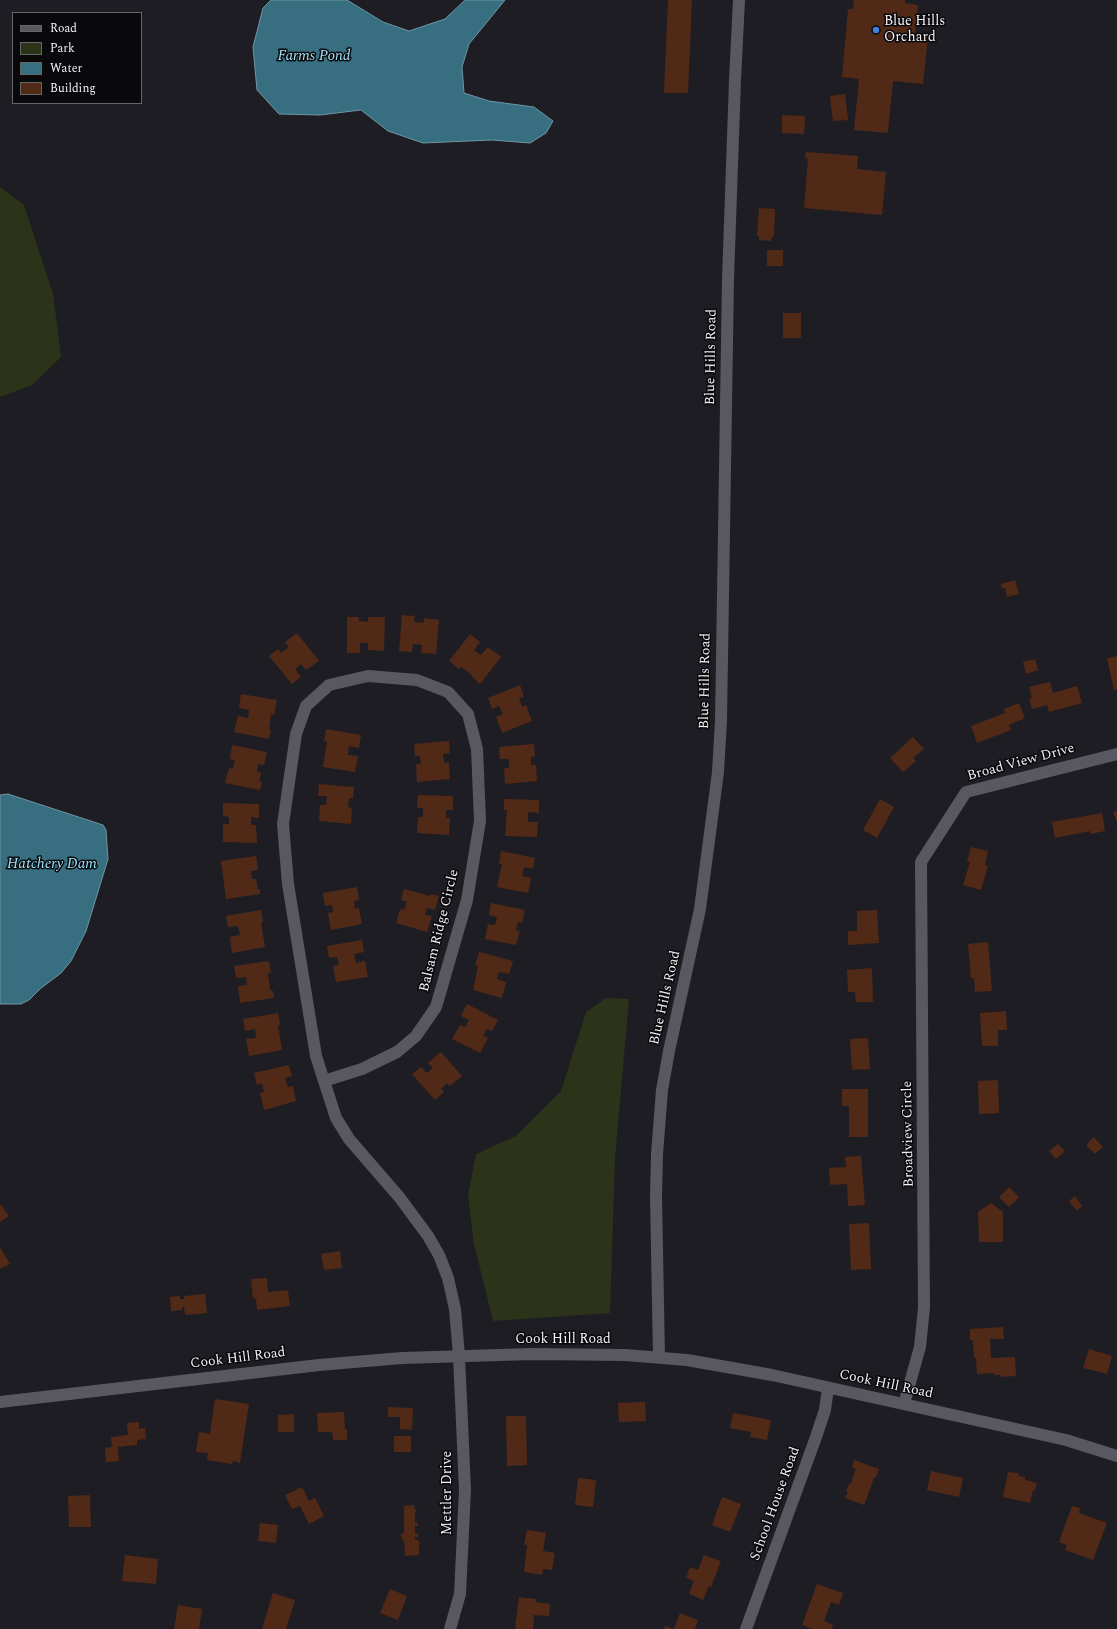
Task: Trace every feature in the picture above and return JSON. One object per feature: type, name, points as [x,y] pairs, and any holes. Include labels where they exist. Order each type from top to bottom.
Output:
[{"type":"street","name":"Blue Hills Road","points":[[658,1357],[656,1196],[657,1147],[662,1090],[700,909],[718,772],[721,713],[729,264],[739,0]]},
{"type":"street","name":"Balsam Ridge Circle","points":[[324,1081],[362,1069],[397,1052],[416,1036],[436,1007],[467,900],[480,821],[477,749],[468,714],[448,692],[417,680],[368,676],[329,686],[306,706],[296,734],[283,824],[288,884],[316,1056],[324,1081],[336,1118],[349,1139],[400,1198],[428,1236],[438,1255],[448,1278],[455,1309],[459,1356]]},
{"type":"street","name":"Broad View Drive","points":[[921,862],[966,792],[1117,754]]},
{"type":"street","name":"Broadview Circle","points":[[904,1404],[920,1348],[924,1308],[921,862]]},
{"type":"street","name":"Cook Hill Road","points":[[0,1402],[318,1365],[402,1358],[571,1354],[658,1357],[727,1366],[904,1404],[1066,1440],[1117,1456]]},
{"type":"street","name":"Mettler Drive","points":[[450,1629],[460,1594],[465,1490],[459,1356]]},
{"type":"street","name":"School House Road","points":[[746,1629],[825,1410],[828,1388]]},
{"type":"green space","points":[[0,187],[24,205],[53,294],[61,357],[32,385],[0,397]]},
{"type":"green space","points":[[606,998],[629,999],[615,1158],[610,1313],[493,1321],[474,1244],[468,1196],[476,1154],[516,1136],[561,1091],[586,1012]]},
{"type":"water","name":"Farms Pond","points":[[271,0],[347,0],[383,22],[409,31],[445,19],[465,0],[505,0],[469,44],[462,67],[464,93],[489,101],[534,107],[553,121],[546,133],[530,143],[492,140],[423,143],[388,131],[361,110],[320,115],[279,114],[257,90],[253,47],[263,8]]},
{"type":"water","name":"Hatchery Dam","points":[[8,794],[103,825],[106,830],[108,859],[86,931],[71,961],[61,973],[40,989],[29,1000],[21,1004],[0,1004],[0,795]]},
{"type":"building","points":[[668,0],[692,0],[688,93],[664,93]]},
{"type":"building","points":[[854,0],[905,0],[905,3],[918,5],[915,36],[928,37],[923,84],[893,81],[888,133],[854,130],[859,79],[842,77],[848,9],[853,9]]},
{"type":"building","points":[[845,94],[848,120],[833,121],[830,96]]},
{"type":"building","points":[[782,115],[805,116],[804,134],[782,133]]},
{"type":"building","points":[[806,152],[858,156],[857,169],[886,172],[882,215],[804,208],[808,158],[805,158]]},
{"type":"building","points":[[759,208],[775,209],[774,236],[772,237],[771,241],[759,240],[759,236],[757,236]]},
{"type":"building","points":[[767,250],[783,250],[783,266],[767,266]]},
{"type":"building","points":[[783,313],[801,313],[801,338],[783,338]]},
{"type":"building","points":[[1015,580],[1019,594],[1007,597],[1005,588],[1002,588],[1001,584]]},
{"type":"building","points":[[402,615],[415,616],[414,622],[424,623],[424,618],[439,620],[436,654],[421,653],[422,645],[413,644],[412,652],[399,651]]},
{"type":"building","points":[[347,617],[359,617],[359,621],[368,622],[368,617],[385,617],[384,651],[368,650],[368,643],[360,643],[360,653],[347,653]]},
{"type":"building","points":[[297,633],[319,661],[306,670],[301,664],[295,669],[301,677],[292,684],[269,656],[278,649],[281,653],[289,647],[285,642]]},
{"type":"building","points":[[470,634],[480,642],[474,650],[481,655],[488,647],[501,657],[480,684],[472,677],[473,676],[461,667],[459,669],[449,661]]},
{"type":"building","points":[[1117,656],[1117,689],[1114,690],[1107,658]]},
{"type":"building","points":[[1035,659],[1038,670],[1026,674],[1023,662]]},
{"type":"building","points":[[1050,682],[1053,693],[1077,686],[1082,703],[1049,712],[1047,705],[1032,709],[1029,699],[1032,698],[1029,687]]},
{"type":"building","points":[[520,685],[524,697],[519,698],[522,707],[526,705],[532,721],[502,733],[496,717],[503,714],[499,706],[492,709],[488,698]]},
{"type":"building","points":[[241,694],[277,700],[274,715],[271,714],[269,730],[271,730],[269,739],[234,732],[238,716],[248,718],[249,710],[239,708]]},
{"type":"building","points":[[1019,703],[1025,718],[1009,725],[1011,730],[977,743],[971,726],[1005,713],[1004,709]]},
{"type":"building","points":[[326,729],[361,735],[359,748],[349,746],[348,755],[358,756],[355,772],[323,767],[327,741],[324,741]]},
{"type":"building","points":[[913,737],[924,749],[913,758],[916,761],[903,772],[890,758]]},
{"type":"building","points":[[449,741],[450,753],[443,754],[444,763],[449,762],[450,779],[417,782],[416,764],[421,764],[420,756],[415,756],[414,744]]},
{"type":"building","points":[[534,744],[535,756],[531,757],[531,765],[536,765],[537,781],[505,784],[504,768],[509,768],[509,759],[500,759],[499,747]]},
{"type":"building","points":[[232,745],[267,752],[264,765],[258,764],[257,772],[261,773],[259,781],[262,781],[260,790],[225,783],[229,768],[233,769],[235,760],[230,759]]},
{"type":"building","points":[[319,784],[354,787],[353,798],[349,798],[348,807],[352,808],[351,824],[319,821],[320,805],[326,805],[327,796],[318,796]]},
{"type":"building","points":[[418,795],[453,796],[453,810],[446,810],[446,818],[450,818],[449,835],[417,833],[418,817],[423,817],[423,808],[417,808]]},
{"type":"building","points":[[504,799],[539,800],[539,813],[528,812],[528,822],[538,822],[537,837],[505,836],[507,810],[504,810]]},
{"type":"building","points":[[880,799],[894,807],[877,838],[863,830]]},
{"type":"building","points":[[223,803],[259,804],[259,818],[251,817],[251,825],[256,825],[257,843],[223,842],[223,824],[229,824],[229,817],[223,816]]},
{"type":"building","points":[[1117,811],[1117,822],[1113,812]]},
{"type":"building","points":[[1102,813],[1105,831],[1090,834],[1090,831],[1055,838],[1052,822]]},
{"type":"building","points":[[971,847],[988,851],[985,865],[988,866],[981,890],[963,885],[970,862],[967,861]]},
{"type":"building","points":[[501,851],[535,858],[533,869],[524,867],[522,876],[531,878],[528,893],[497,887],[502,864],[499,864]]},
{"type":"building","points":[[256,856],[258,870],[251,871],[252,879],[256,879],[258,889],[260,889],[260,894],[226,899],[221,861]]},
{"type":"building","points":[[357,887],[359,900],[354,901],[355,909],[359,908],[362,924],[331,930],[328,913],[333,912],[332,905],[325,906],[323,893]]},
{"type":"building","points":[[404,889],[430,896],[431,894],[439,896],[435,910],[427,908],[425,915],[432,916],[427,932],[396,923],[400,909],[404,910],[407,902],[401,900]]},
{"type":"building","points":[[491,903],[525,910],[522,923],[518,922],[516,930],[520,931],[516,945],[485,939],[488,924],[495,925],[497,917],[489,915]]},
{"type":"building","points":[[261,910],[263,922],[261,923],[265,947],[232,953],[230,937],[240,935],[238,926],[228,927],[226,916]]},
{"type":"building","points":[[877,910],[879,943],[848,945],[848,931],[857,931],[857,911]]},
{"type":"building","points":[[362,940],[364,952],[354,954],[356,963],[365,961],[368,977],[336,982],[333,966],[339,965],[337,957],[329,958],[327,946]]},
{"type":"building","points":[[988,942],[992,991],[975,992],[974,978],[971,978],[968,944]]},
{"type":"building","points":[[479,952],[513,961],[509,974],[499,972],[497,979],[506,982],[502,998],[473,990],[478,966],[475,965]]},
{"type":"building","points":[[269,961],[271,973],[268,973],[270,990],[273,991],[274,998],[240,1003],[238,986],[247,985],[246,977],[236,978],[234,966]]},
{"type":"building","points":[[872,968],[873,1002],[856,1002],[855,992],[848,992],[847,970]]},
{"type":"building","points":[[467,1004],[498,1020],[492,1031],[487,1029],[483,1036],[488,1038],[480,1053],[452,1039],[460,1025],[465,1027],[469,1020],[461,1016]]},
{"type":"building","points":[[1006,1011],[1007,1030],[998,1030],[998,1046],[982,1046],[980,1013]]},
{"type":"building","points":[[278,1013],[280,1025],[278,1026],[282,1050],[249,1056],[246,1039],[256,1038],[255,1029],[245,1031],[243,1019]]},
{"type":"building","points":[[868,1038],[870,1069],[852,1070],[850,1039]]},
{"type":"building","points":[[441,1052],[462,1076],[450,1086],[447,1083],[441,1089],[444,1092],[435,1100],[412,1074],[421,1067],[427,1073],[433,1068],[428,1063]]},
{"type":"building","points":[[289,1065],[292,1076],[285,1078],[288,1087],[293,1086],[296,1101],[264,1110],[260,1093],[264,1092],[262,1083],[257,1085],[254,1073]]},
{"type":"building","points":[[998,1080],[999,1113],[979,1114],[978,1081]]},
{"type":"building","points":[[842,1089],[868,1089],[868,1137],[849,1137],[849,1106],[842,1106]]},
{"type":"building","points":[[1094,1137],[1103,1147],[1095,1154],[1087,1146],[1087,1144]]},
{"type":"building","points":[[1058,1144],[1065,1151],[1056,1159],[1049,1151]]},
{"type":"building","points":[[861,1156],[865,1205],[848,1206],[847,1184],[830,1185],[829,1168],[846,1167],[845,1157]]},
{"type":"building","points":[[1009,1187],[1019,1197],[1009,1207],[999,1197]]},
{"type":"building","points":[[1075,1196],[1082,1206],[1077,1211],[1069,1201]]},
{"type":"building","points":[[991,1203],[1003,1212],[1003,1242],[979,1242],[978,1212]]},
{"type":"building","points":[[0,1204],[9,1216],[0,1222]]},
{"type":"building","points":[[869,1223],[871,1269],[851,1270],[849,1224]]},
{"type":"building","points":[[0,1247],[10,1264],[0,1269]]},
{"type":"building","points":[[340,1251],[342,1268],[324,1270],[321,1254]]},
{"type":"building","points":[[267,1278],[268,1292],[288,1290],[290,1306],[257,1310],[256,1298],[253,1299],[251,1279]]},
{"type":"building","points":[[205,1294],[207,1313],[185,1315],[184,1307],[182,1307],[182,1310],[171,1311],[170,1297],[180,1296],[180,1299],[184,1299],[184,1296]]},
{"type":"building","points":[[1003,1327],[1004,1339],[990,1339],[991,1358],[1015,1357],[1016,1376],[1001,1377],[1001,1375],[994,1375],[994,1373],[977,1374],[973,1340],[970,1340],[970,1329]]},
{"type":"building","points":[[1089,1349],[1112,1356],[1107,1374],[1083,1368]]},
{"type":"building","points":[[215,1399],[249,1404],[240,1463],[233,1461],[232,1464],[207,1460],[208,1453],[196,1452],[199,1432],[210,1434]]},
{"type":"building","points":[[645,1402],[646,1421],[619,1422],[618,1403]]},
{"type":"building","points":[[388,1407],[413,1408],[412,1430],[400,1429],[400,1417],[388,1417]]},
{"type":"building","points":[[344,1412],[347,1440],[333,1440],[332,1432],[318,1432],[317,1413]]},
{"type":"building","points":[[733,1413],[771,1420],[767,1440],[750,1437],[751,1432],[730,1428]]},
{"type":"building","points":[[294,1414],[294,1432],[278,1432],[278,1415]]},
{"type":"building","points":[[506,1416],[526,1416],[527,1465],[507,1466]]},
{"type":"building","points":[[139,1422],[139,1429],[145,1428],[146,1439],[137,1440],[137,1445],[118,1447],[119,1461],[106,1462],[105,1448],[112,1447],[111,1437],[128,1435],[127,1423]]},
{"type":"building","points":[[394,1436],[411,1436],[411,1452],[394,1452]]},
{"type":"building","points":[[854,1460],[879,1469],[864,1505],[845,1498],[848,1492],[846,1491],[851,1483],[856,1469],[852,1468]]},
{"type":"building","points":[[931,1471],[963,1478],[959,1497],[927,1490]]},
{"type":"building","points":[[1008,1472],[1018,1473],[1019,1476],[1025,1477],[1025,1480],[1037,1483],[1035,1490],[1033,1490],[1030,1503],[1003,1497]]},
{"type":"building","points":[[578,1478],[596,1480],[593,1507],[575,1505]]},
{"type":"building","points":[[302,1487],[309,1501],[315,1498],[324,1516],[309,1524],[300,1506],[292,1509],[285,1495]]},
{"type":"building","points":[[90,1495],[91,1527],[69,1527],[68,1496]]},
{"type":"building","points":[[722,1497],[741,1504],[730,1532],[712,1525]]},
{"type":"building","points":[[414,1505],[415,1510],[417,1510],[415,1514],[415,1523],[418,1523],[418,1526],[415,1526],[415,1534],[418,1533],[418,1537],[415,1537],[415,1540],[419,1540],[419,1555],[405,1556],[404,1540],[402,1540],[401,1533],[404,1533],[404,1506]]},
{"type":"building","points":[[1072,1506],[1080,1508],[1079,1513],[1107,1523],[1093,1560],[1065,1550],[1067,1545],[1059,1542]]},
{"type":"building","points":[[260,1523],[278,1525],[276,1543],[258,1541]]},
{"type":"building","points":[[527,1530],[546,1533],[543,1551],[555,1553],[552,1570],[543,1569],[542,1575],[524,1572],[527,1545],[524,1545]]},
{"type":"building","points":[[125,1555],[158,1559],[156,1584],[122,1581]]},
{"type":"building","points":[[704,1555],[721,1561],[711,1587],[709,1586],[703,1600],[689,1594],[694,1581],[686,1578],[690,1567],[698,1570]]},
{"type":"building","points":[[817,1584],[843,1593],[839,1605],[831,1602],[824,1621],[833,1625],[832,1629],[813,1629],[802,1625]]},
{"type":"building","points":[[390,1589],[407,1596],[398,1620],[380,1613]]},
{"type":"building","points":[[273,1593],[295,1600],[286,1629],[262,1629]]},
{"type":"building","points":[[519,1597],[536,1599],[536,1602],[550,1604],[549,1616],[534,1615],[533,1629],[515,1629]]},
{"type":"building","points":[[178,1605],[202,1609],[199,1629],[174,1629]]},
{"type":"building","points":[[680,1613],[698,1620],[695,1629],[674,1629]]},
{"type":"building","points":[[665,1626],[674,1629],[664,1629]]},
{"type":"place","name":"Blue Hills Orchard","points":[[876,30]]}]
